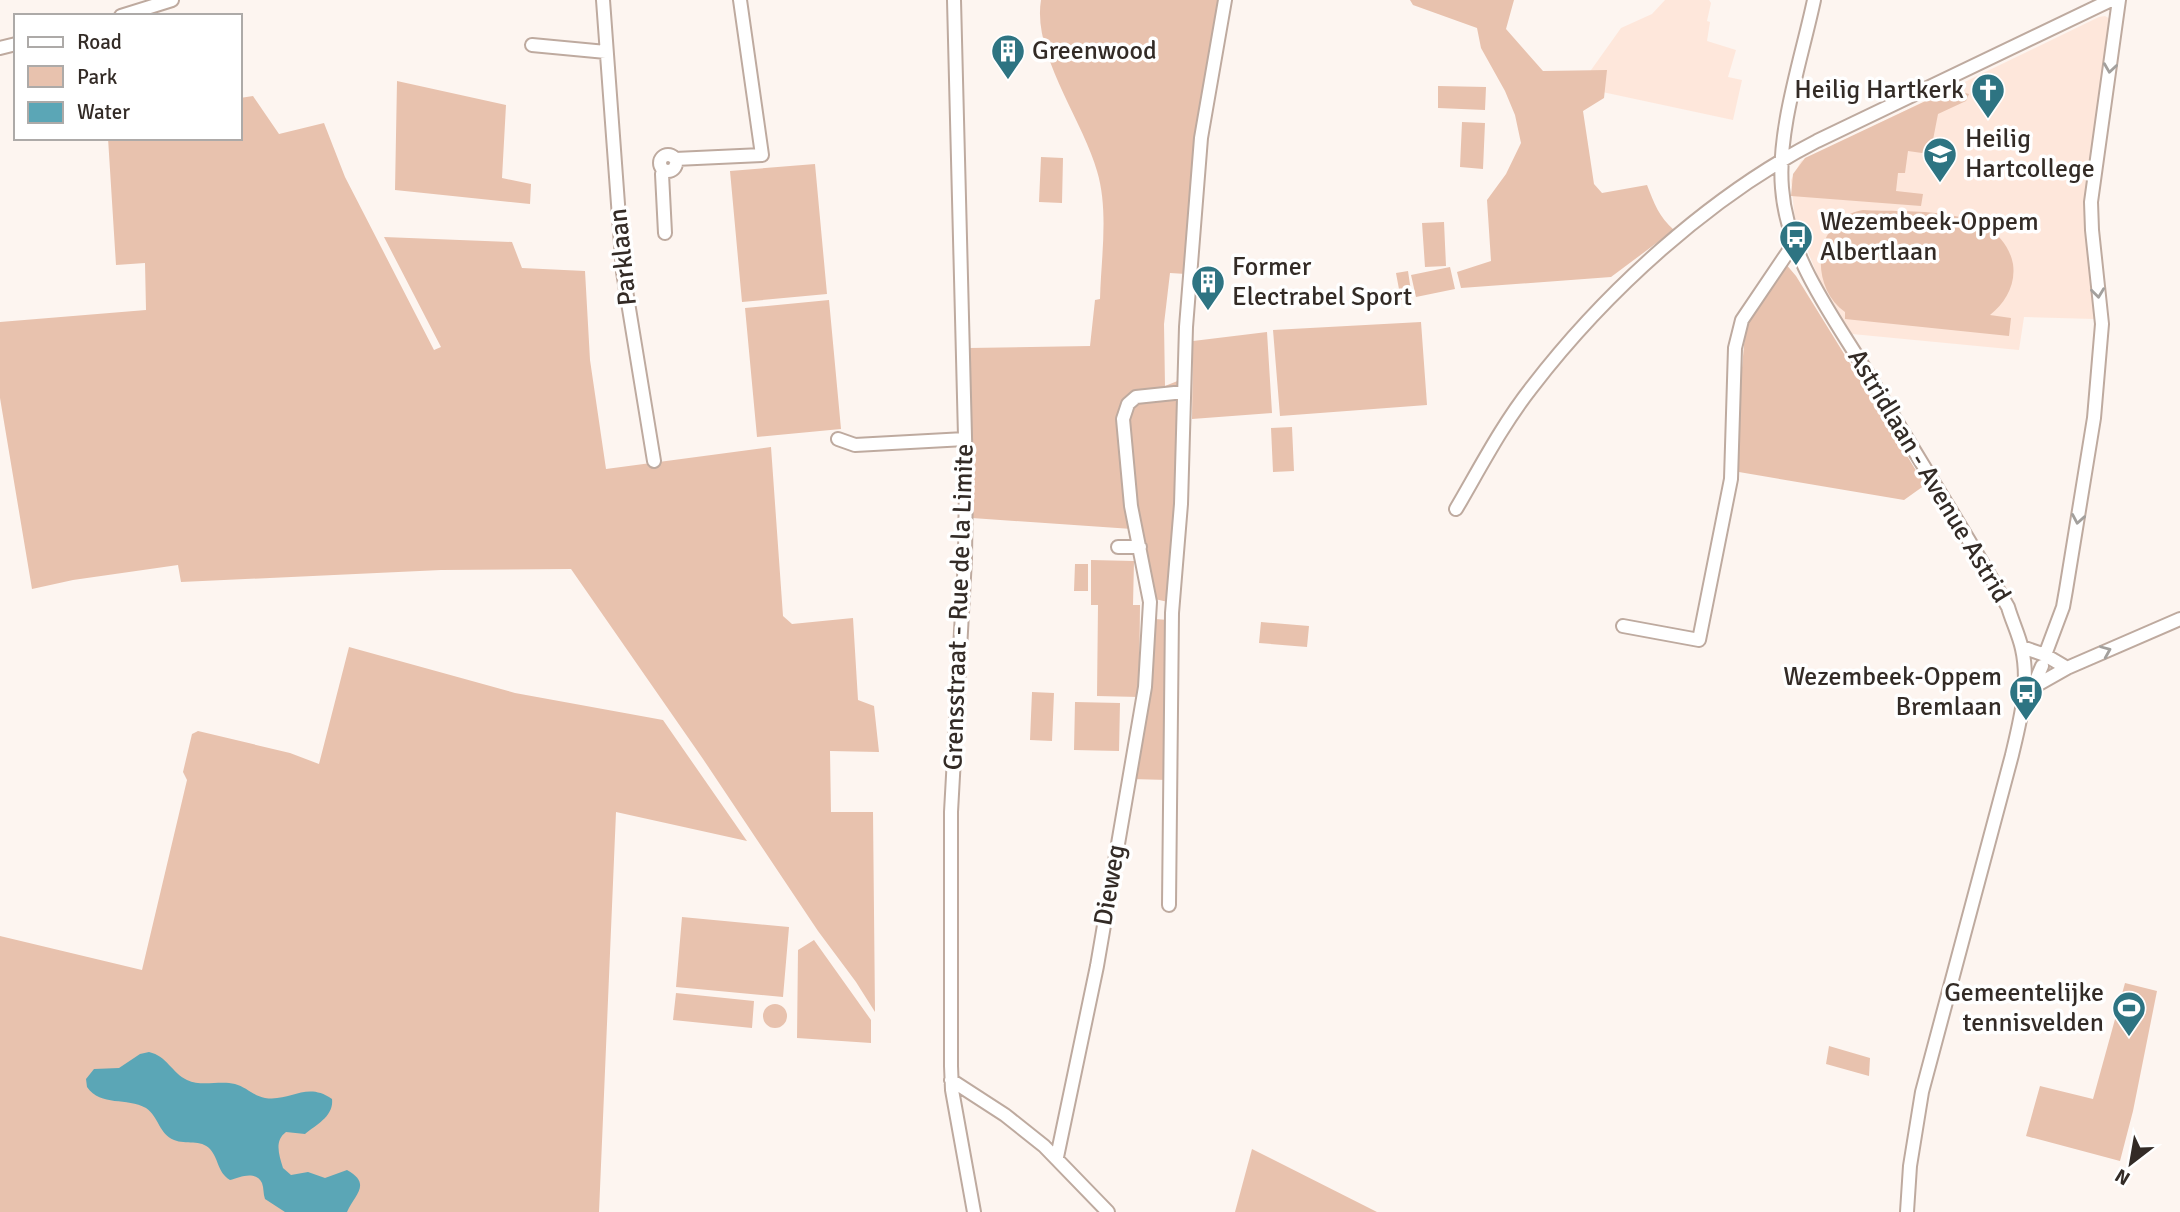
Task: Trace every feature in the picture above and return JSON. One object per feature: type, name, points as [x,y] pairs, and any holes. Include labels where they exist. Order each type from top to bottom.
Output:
[{"type":"street","points":[[127,14],[172,0]]},
{"type":"street","name":"Parklaan","points":[[603,0],[622,272],[654,461]]},
{"type":"street","points":[[665,233],[662,174],[664,170],[673,169],[675,159],[762,155],[740,0]]},
{"type":"street","name":"Grensstraat - Rue de la Limite","points":[[954,0],[965,439],[965,559],[951,812],[951,1080],[974,1212]]},
{"type":"street","points":[[1169,905],[1172,613],[1181,504],[1186,327],[1205,105],[1225,0]]},
{"type":"street","name":"Astridlaan - Avenue Astrid","points":[[1814,0],[1786,128],[1782,159],[1784,201],[1794,243],[1813,282],[2008,607],[2022,647],[2028,690],[1922,1092],[1910,1166],[1907,1212]]},
{"type":"street","points":[[1456,509],[1512,414],[1551,363],[1601,306],[1686,230],[1782,159],[2111,0]]},
{"type":"street","points":[[2028,690],[2043,661],[2066,590],[2094,418],[2102,324],[2091,202],[2119,0]]},
{"type":"street","points":[[532,45],[606,52]]},
{"type":"street","points":[[1623,626],[1699,640],[1731,479],[1735,348],[1742,320],[1794,243]]},
{"type":"street","name":"Dieweg","points":[[1057,1157],[1097,966],[1143,703],[1150,611],[1128,481],[1123,434],[1124,412],[1130,402],[1141,396],[1184,391]]},
{"type":"street","points":[[838,439],[855,445],[965,439]]},
{"type":"street","points":[[1118,547],[1140,547]]},
{"type":"street","points":[[1150,611],[1172,613]]},
{"type":"street","points":[[2028,690],[2067,667],[2180,619]]},
{"type":"street","points":[[2022,647],[2043,661],[2067,667]]},
{"type":"street","points":[[951,1080],[1006,1115],[1057,1157],[1108,1212]]},
{"type":"shaded area","points":[[1665,0],[1709,0],[1711,3],[1707,41],[1736,50],[1728,77],[1742,80],[1733,120],[1579,87],[1621,28],[1652,14]]},
{"type":"shaded area","name":"Heilig Hartcollege","points":[[2105,16],[2112,20],[2095,136],[2092,283],[2094,319],[2024,317],[2019,350],[1852,334],[1820,281],[1795,221],[1791,180],[1801,161]]},
{"type":"green space","points":[[1041,0],[1220,0],[1186,274],[1170,273],[1164,324],[1165,386],[1180,380],[1176,505],[1168,602],[1146,597],[1132,529],[972,518],[969,348],[1090,346],[1095,300],[1100,299],[1103,235],[1101,186],[1090,151],[1051,64],[1040,21]]},
{"type":"green space","points":[[1410,0],[1514,0],[1506,29],[1543,71],[1607,70],[1604,98],[1583,111],[1594,184],[1602,193],[1647,185],[1661,215],[1674,230],[1611,277],[1461,288],[1457,272],[1491,261],[1487,200],[1506,174],[1521,143],[1515,115],[1481,48],[1477,28],[1413,5]]},
{"type":"green space","points":[[397,81],[506,105],[502,178],[531,184],[530,204],[395,190]]},
{"type":"green space","points":[[1438,86],[1486,87],[1485,110],[1438,108]]},
{"type":"green space","points":[[1951,89],[1969,94],[1966,101],[1938,114],[1931,150],[1922,153],[1908,151],[1905,173],[1898,173],[1896,191],[1923,194],[1921,206],[1791,196],[1793,174],[1805,158]]},
{"type":"green space","points":[[253,96],[279,134],[324,123],[345,177],[434,350],[441,347],[384,237],[512,242],[522,268],[585,271],[590,360],[606,469],[771,447],[783,616],[792,624],[853,618],[858,700],[874,706],[879,752],[830,751],[831,812],[873,812],[875,1012],[571,569],[441,570],[181,582],[178,565],[73,580],[32,589],[0,398],[0,322],[146,310],[145,263],[116,265],[108,140],[242,140],[242,98]]},
{"type":"green space","points":[[1462,122],[1485,123],[1483,169],[1460,167]]},
{"type":"green space","points":[[1041,157],[1063,158],[1062,203],[1039,202]]},
{"type":"green space","points":[[815,164],[827,294],[742,302],[730,171]]},
{"type":"green space","points":[[1863,210],[1951,215],[1973,221],[1991,230],[2005,244],[2013,264],[2013,279],[2008,293],[1990,315],[2011,318],[2009,336],[1845,319],[1845,312],[1833,300],[1825,286],[1821,254],[1834,226],[1846,216]]},
{"type":"green space","points":[[1444,222],[1446,266],[1425,267],[1422,223]]},
{"type":"green space","points":[[1785,263],[1796,276],[1925,485],[1904,500],[1733,471],[1746,322]]},
{"type":"green space","points":[[1450,267],[1455,289],[1416,297],[1411,275]]},
{"type":"green space","points":[[1408,271],[1412,298],[1401,300],[1396,273]]},
{"type":"green space","points":[[829,300],[841,429],[757,437],[745,308]]},
{"type":"green space","points":[[1421,322],[1427,405],[1280,416],[1273,330]]},
{"type":"green space","points":[[1267,332],[1272,413],[1192,419],[1193,341]]},
{"type":"green space","points":[[1292,427],[1294,471],[1273,472],[1271,428]]},
{"type":"green space","points":[[1091,560],[1134,561],[1133,605],[1140,605],[1139,697],[1097,696],[1098,605],[1091,605]]},
{"type":"green space","points":[[1075,564],[1088,564],[1088,591],[1074,591]]},
{"type":"green space","points":[[1155,619],[1168,620],[1168,780],[1131,779]]},
{"type":"green space","points":[[1261,622],[1309,626],[1307,647],[1259,643]]},
{"type":"green space","points":[[349,647],[515,693],[663,720],[747,841],[616,812],[599,1212],[0,1212],[0,936],[142,970],[187,780],[183,772],[192,734],[198,731],[290,753],[319,764]]},
{"type":"green space","points":[[1032,692],[1054,693],[1052,741],[1030,740]]},
{"type":"green space","points":[[1075,702],[1120,703],[1119,751],[1074,750]]},
{"type":"green space","points":[[682,917],[789,927],[783,997],[676,987]]},
{"type":"green space","points":[[814,940],[871,1020],[871,1043],[797,1038],[798,950]]},
{"type":"green space","name":"Gemeentelijke tennisvelden","points":[[2125,983],[2157,991],[2120,1161],[2026,1136],[2040,1086],[2093,1099]]},
{"type":"green space","points":[[676,993],[754,1001],[752,1028],[673,1020]]},
{"type":"green space","points":[[775,1004],[784,1007],[787,1016],[784,1025],[775,1028],[766,1025],[763,1016],[766,1007]]},
{"type":"green space","points":[[1829,1046],[1870,1058],[1869,1076],[1826,1064]]},
{"type":"green space","points":[[1252,1149],[1377,1212],[1235,1212]]},
{"type":"water","points":[[149,1052],[193,1082],[235,1084],[265,1098],[314,1092],[332,1099],[328,1115],[305,1134],[286,1132],[282,1136],[279,1153],[283,1168],[291,1175],[308,1172],[325,1178],[347,1170],[355,1175],[359,1180],[359,1190],[347,1212],[285,1212],[265,1199],[259,1179],[247,1176],[230,1180],[206,1146],[174,1140],[165,1134],[146,1108],[107,1100],[87,1087],[86,1079],[94,1069],[119,1068],[140,1054]]},
{"type":"place","name":"Greenwood","points":[[1008,81]]},
{"type":"place","name":"Heilig Hartkerk","points":[[1988,120]]},
{"type":"place","name":"Heilig Hartcollege","points":[[1940,184]]},
{"type":"place","name":"Wezembeek-Oppem Albertlaan","points":[[1796,267]]},
{"type":"place","name":"Former Electrabel Sport","points":[[1208,312]]},
{"type":"place","name":"Wezembeek-Oppem Bremlaan","points":[[2026,722]]},
{"type":"place","name":"Gemeentelijke tennisvelden","points":[[2129,1038]]}]
